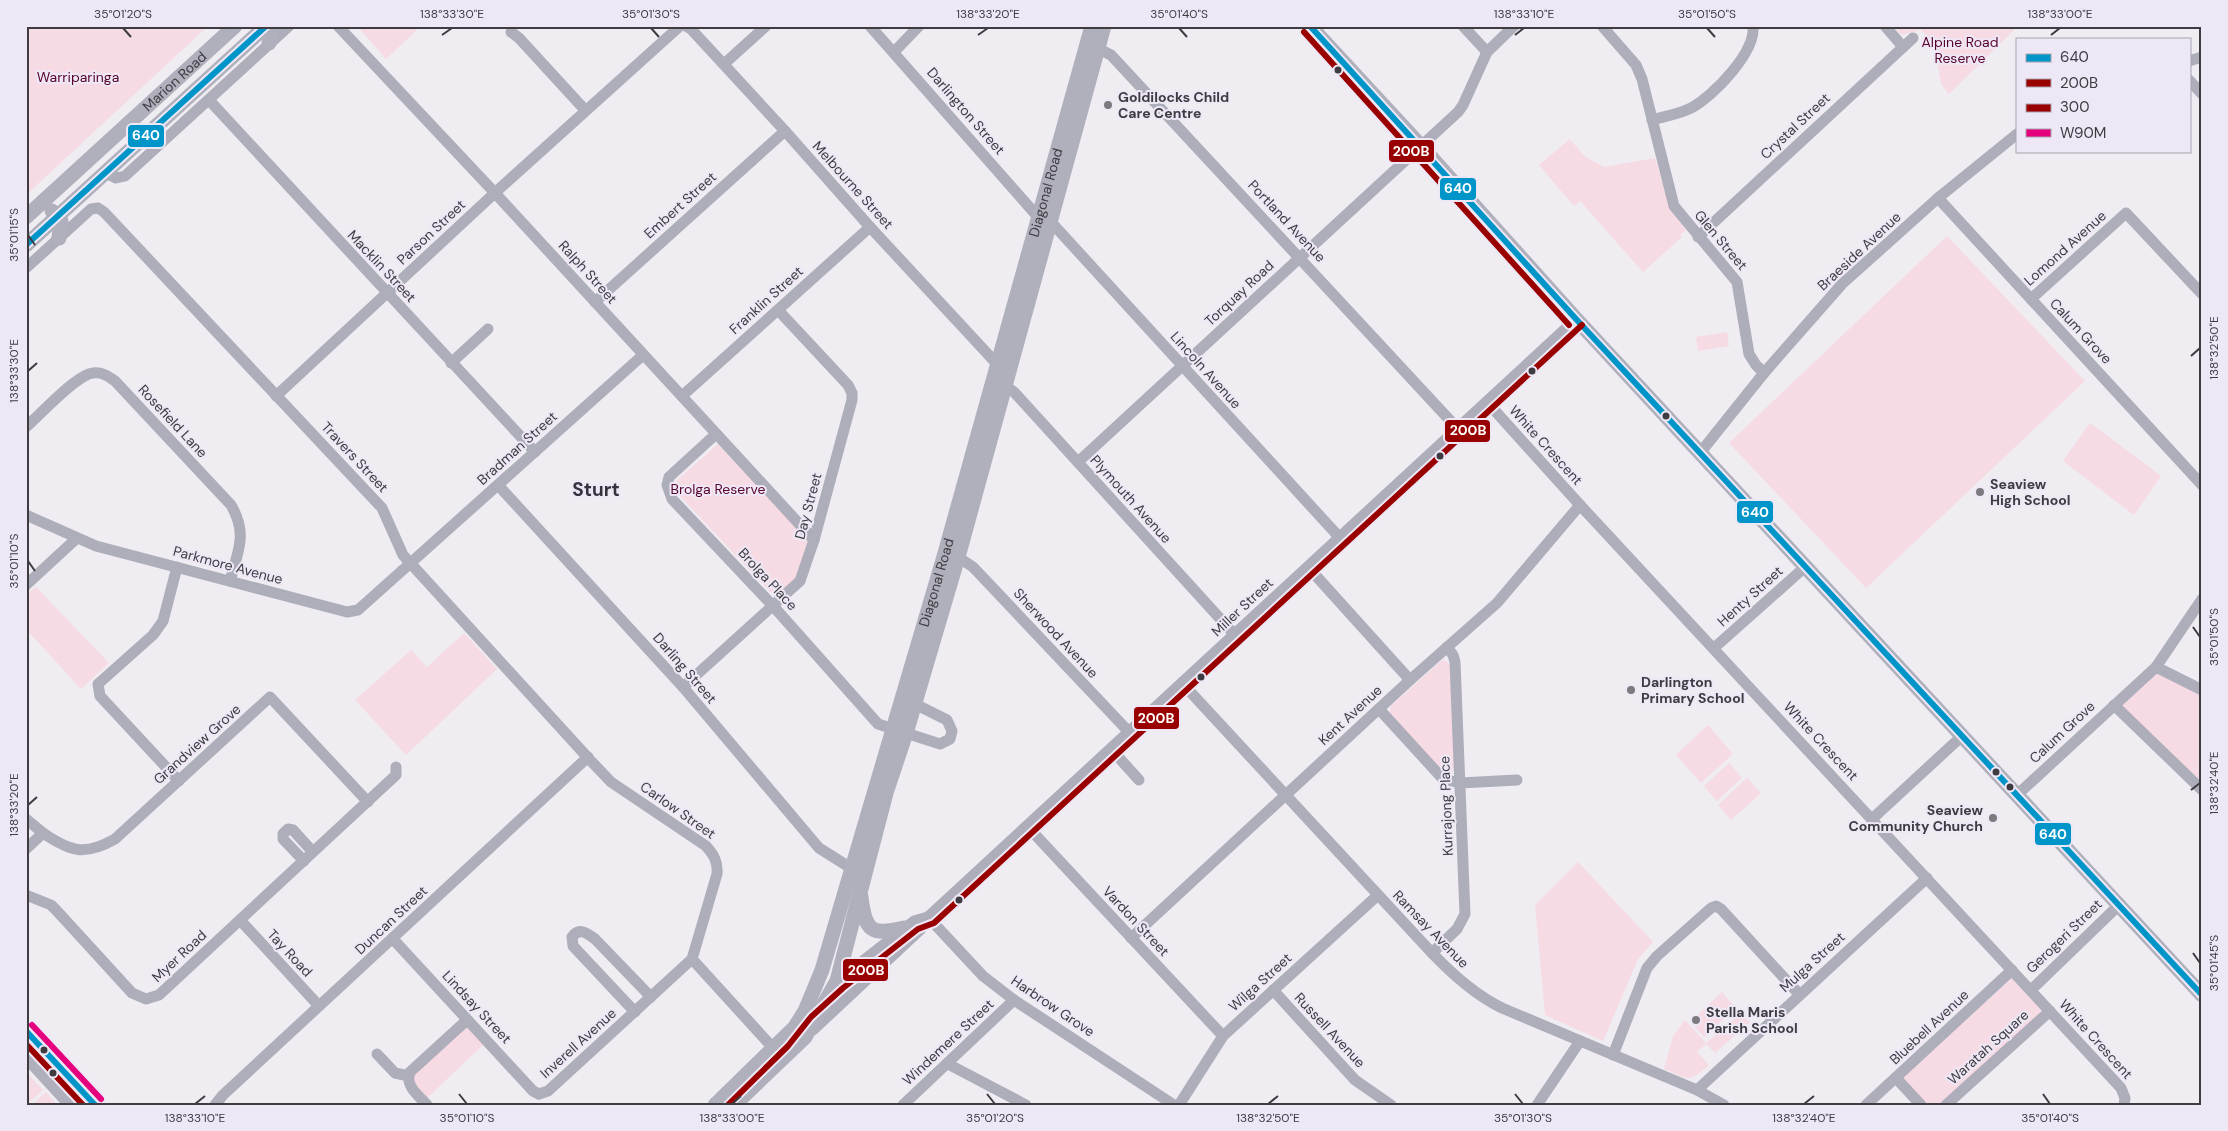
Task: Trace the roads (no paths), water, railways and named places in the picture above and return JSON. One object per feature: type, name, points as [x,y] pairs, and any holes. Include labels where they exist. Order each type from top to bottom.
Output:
[{"type":"main road","name":"Marion Road","points":[[26,217],[235,26]]},
{"type":"main road","name":"Marion Road","points":[[26,244],[266,26]]},
{"type":"main road","points":[[269,44],[272,26]]},
{"type":"main road","name":"Diagonal Road","points":[[1092,26],[1093,46]]},
{"type":"main road","name":"Diagonal Road","points":[[738,1100],[774,1049],[795,1027],[806,1011],[886,793],[900,731],[1093,46],[1104,26]]},
{"type":"main road","points":[[1310,26],[1421,146],[1576,320],[2202,995]]},
{"type":"main road","points":[[100,149],[100,164],[104,172]]},
{"type":"main road","points":[[26,221],[48,210],[57,215],[62,224],[59,238]]},
{"type":"main road","name":"Diagonal Road","points":[[900,731],[915,704],[951,555],[1004,385],[1003,366]]},
{"type":"main road","name":"Diagonal Road","points":[[715,1105],[738,1100],[805,1037],[837,981],[861,893],[859,869]]},
{"type":"main road","points":[[861,893],[863,912],[872,929],[878,932],[888,932],[904,928]]},
{"type":"main road","points":[[806,1011],[837,981]]},
{"type":"main road","points":[[26,1031],[95,1105]]},
{"type":"main road","points":[[26,1055],[72,1105]]},
{"type":"street","points":[[104,172],[116,178],[125,176],[288,26]]},
{"type":"street","name":"Ralph Street","points":[[338,26],[495,193],[814,540]]},
{"type":"street","name":"Parson Street","points":[[276,396],[495,193],[680,26]]},
{"type":"street","name":"Melbourne Street","points":[[686,26],[724,64],[870,227],[1003,366]]},
{"type":"street","points":[[724,64],[766,26]]},
{"type":"street","name":"Darlington Street","points":[[870,26],[1045,219]]},
{"type":"street","points":[[894,52],[919,26]]},
{"type":"street","points":[[1463,26],[1487,52],[1514,26]]},
{"type":"street","name":"Glen Street","points":[[1602,26],[1636,65],[1642,79],[1674,206],[1737,282],[1749,354],[1764,373]]},
{"type":"street","points":[[1652,120],[1691,108],[1711,92],[1742,59],[1753,37],[1753,26]]},
{"type":"street","points":[[1885,26],[1903,47]]},
{"type":"street","points":[[511,32],[519,38],[586,110]]},
{"type":"street","name":"Crystal Street","points":[[1698,237],[1913,38]]},
{"type":"street","name":"Portland Avenue","points":[[1093,46],[1111,55],[1458,429]]},
{"type":"street","name":"Torquay Road","points":[[1078,462],[1464,105],[1487,52]]},
{"type":"street","points":[[2190,61],[2202,57]]},
{"type":"street","points":[[2190,81],[2202,94]]},
{"type":"street","name":"Macklin Street","points":[[209,100],[534,452]]},
{"type":"street","name":"Embert Street","points":[[595,302],[785,131]]},
{"type":"street","name":"Braeside Avenue","points":[[1700,453],[1764,373],[1842,284],[1938,198],[2016,135]]},
{"type":"street","name":"Calum Grove","points":[[1938,198],[2202,485]]},
{"type":"street","name":"Travers Street","points":[[59,238],[92,208],[98,208],[104,212],[382,508],[403,555],[588,758]]},
{"type":"street","name":"Lomond Avenue","points":[[2031,299],[2126,213],[2202,294]]},
{"type":"street","name":"Lincoln Avenue","points":[[1045,219],[1340,538]]},
{"type":"street","name":"Franklin Street","points":[[682,396],[870,227]]},
{"type":"street","points":[[26,268],[59,238]]},
{"type":"street","name":"Day Street","points":[[683,688],[800,582],[814,540],[852,400],[852,393],[848,385],[778,310]]},
{"type":"street","name":"Miller Street","points":[[805,1037],[921,929],[928,917],[1576,320]]},
{"type":"street","points":[[451,363],[488,329]]},
{"type":"street","name":"Bradman Street","points":[[410,563],[643,354]]},
{"type":"street","name":"Rosefield Lane","points":[[26,427],[80,377],[92,373],[105,374],[115,381],[231,505],[240,520],[241,540],[230,581]]},
{"type":"street","name":"Plymouth Avenue","points":[[1004,385],[1014,392],[1235,634]]},
{"type":"street","name":"White Crescent","points":[[1487,402],[1580,505],[2121,1088],[2125,1098],[2124,1105]]},
{"type":"street","name":"Brolga Place","points":[[716,434],[669,477],[667,485],[672,499],[774,607],[878,724],[900,731]]},
{"type":"street","name":"Darling Street","points":[[498,485],[683,688],[819,848],[846,865],[859,869]]},
{"type":"street","name":"Kent Avenue","points":[[1131,938],[1410,680],[1497,603],[1580,505]]},
{"type":"street","name":"Parkmore Avenue","points":[[26,515],[96,546],[347,612],[358,610],[410,563]]},
{"type":"street","points":[[26,585],[77,538]]},
{"type":"street","name":"Sherwood Avenue","points":[[951,555],[973,567],[1129,732]]},
{"type":"street","points":[[177,567],[163,621],[153,635],[98,684],[100,696],[179,781]]},
{"type":"street","points":[[1308,567],[1410,680]]},
{"type":"street","name":"Henty Street","points":[[1714,648],[1805,567]]},
{"type":"street","name":"Calum Grove","points":[[2018,795],[2156,667],[2202,599]]},
{"type":"street","name":"Kurrajong Place","points":[[1432,953],[1457,929],[1465,914],[1455,662],[1453,655],[1447,647]]},
{"type":"street","points":[[2156,667],[2202,690]]},
{"type":"street","name":"Ramsay Avenue","points":[[1182,683],[1452,973],[1493,1003],[1697,1090],[1724,1105]]},
{"type":"street","name":"Grandview Grove","points":[[26,819],[59,844],[75,850],[88,851],[101,847],[115,839],[270,698],[368,802]]},
{"type":"street","points":[[900,731],[940,744],[950,740],[952,731],[947,720],[915,704]]},
{"type":"street","points":[[2114,705],[2202,790]]},
{"type":"street","points":[[1379,709],[1439,776],[1449,782],[1517,780]]},
{"type":"street","points":[[1872,819],[1962,736]]},
{"type":"street","points":[[1111,749],[1138,780]]},
{"type":"street","name":"Duncan Street","points":[[215,1105],[319,1006],[588,758]]},
{"type":"street","name":"Carlow Street","points":[[588,758],[611,782],[706,846],[714,856],[717,874],[692,959]]},
{"type":"street","name":"Myer Road","points":[[26,895],[51,905],[132,993],[146,999],[159,994],[368,802],[396,775],[396,767]]},
{"type":"street","name":"Vardon Street","points":[[1027,826],[1223,1036]]},
{"type":"street","points":[[304,861],[283,839],[283,834],[288,829],[293,830],[313,852]]},
{"type":"street","points":[[26,849],[44,833]]},
{"type":"street","name":"Mulga Street","points":[[1697,1090],[1927,878]]},
{"type":"street","name":"Wilga Street","points":[[1179,1105],[1223,1036],[1378,895]]},
{"type":"street","name":"Gerogeri Street","points":[[2031,990],[2119,904]]},
{"type":"street","points":[[1613,1055],[1647,968],[1657,956],[1711,908],[1716,906],[1721,909],[1799,994]]},
{"type":"street","name":"Miller Street","points":[[837,981],[904,928],[914,921],[928,917]]},
{"type":"street","name":"Harbrow Grove","points":[[928,917],[983,976],[1014,1000],[1174,1105]]},
{"type":"street","name":"Tay Road","points":[[240,920],[319,1006]]},
{"type":"street","name":"Inverell Avenue","points":[[635,1012],[573,946],[572,938],[575,933],[580,931],[587,932],[596,939],[651,997]]},
{"type":"street","name":"Lindsay Street","points":[[393,939],[533,1091],[539,1094]]},
{"type":"street","points":[[692,959],[774,1049]]},
{"type":"street","name":"Inverell Avenue","points":[[539,1094],[548,1091],[692,959]]},
{"type":"street","name":"Bluebell Avenue","points":[[1866,1105],[2012,970]]},
{"type":"street","name":"Russell Avenue","points":[[1273,990],[1355,1080],[1391,1105]]},
{"type":"street","name":"Windemere Street","points":[[902,1105],[948,1064],[1014,1000]]},
{"type":"street","name":"Waratah Square","points":[[1946,1105],[2050,1011]]},
{"type":"street","points":[[427,1105],[410,1086],[408,1076],[410,1072],[467,1020]]},
{"type":"street","points":[[1537,1105],[1580,1041]]},
{"type":"street","points":[[377,1054],[396,1073],[408,1076]]},
{"type":"street","points":[[948,1064],[1026,1105]]},
{"type":"street","points":[[1896,1078],[1921,1105]]},
{"type":"street","points":[[534,1105],[539,1094]]},
{"type":"place","name":"Goldilocks Child Care Centre","points":[[1108,105]]},
{"type":"place","name":"Seaview High School","points":[[1980,492]]},
{"type":"place","name":"Darlington Primary School","points":[[1631,690]]},
{"type":"place","name":"Seaview Community Church","points":[[1993,818]]},
{"type":"place","name":"Stella Maris Parish School","points":[[1696,1020]]},
{"type":"district","name":"Sturt","points":[[596,489]]},
{"type":"park label","name":"Alpine Road Reserve","points":[[1960,50]]},
{"type":"park label","name":"Warriparinga","points":[[78,77]]},
{"type":"park label","name":"Brolga Reserve","points":[[718,489]]}]
